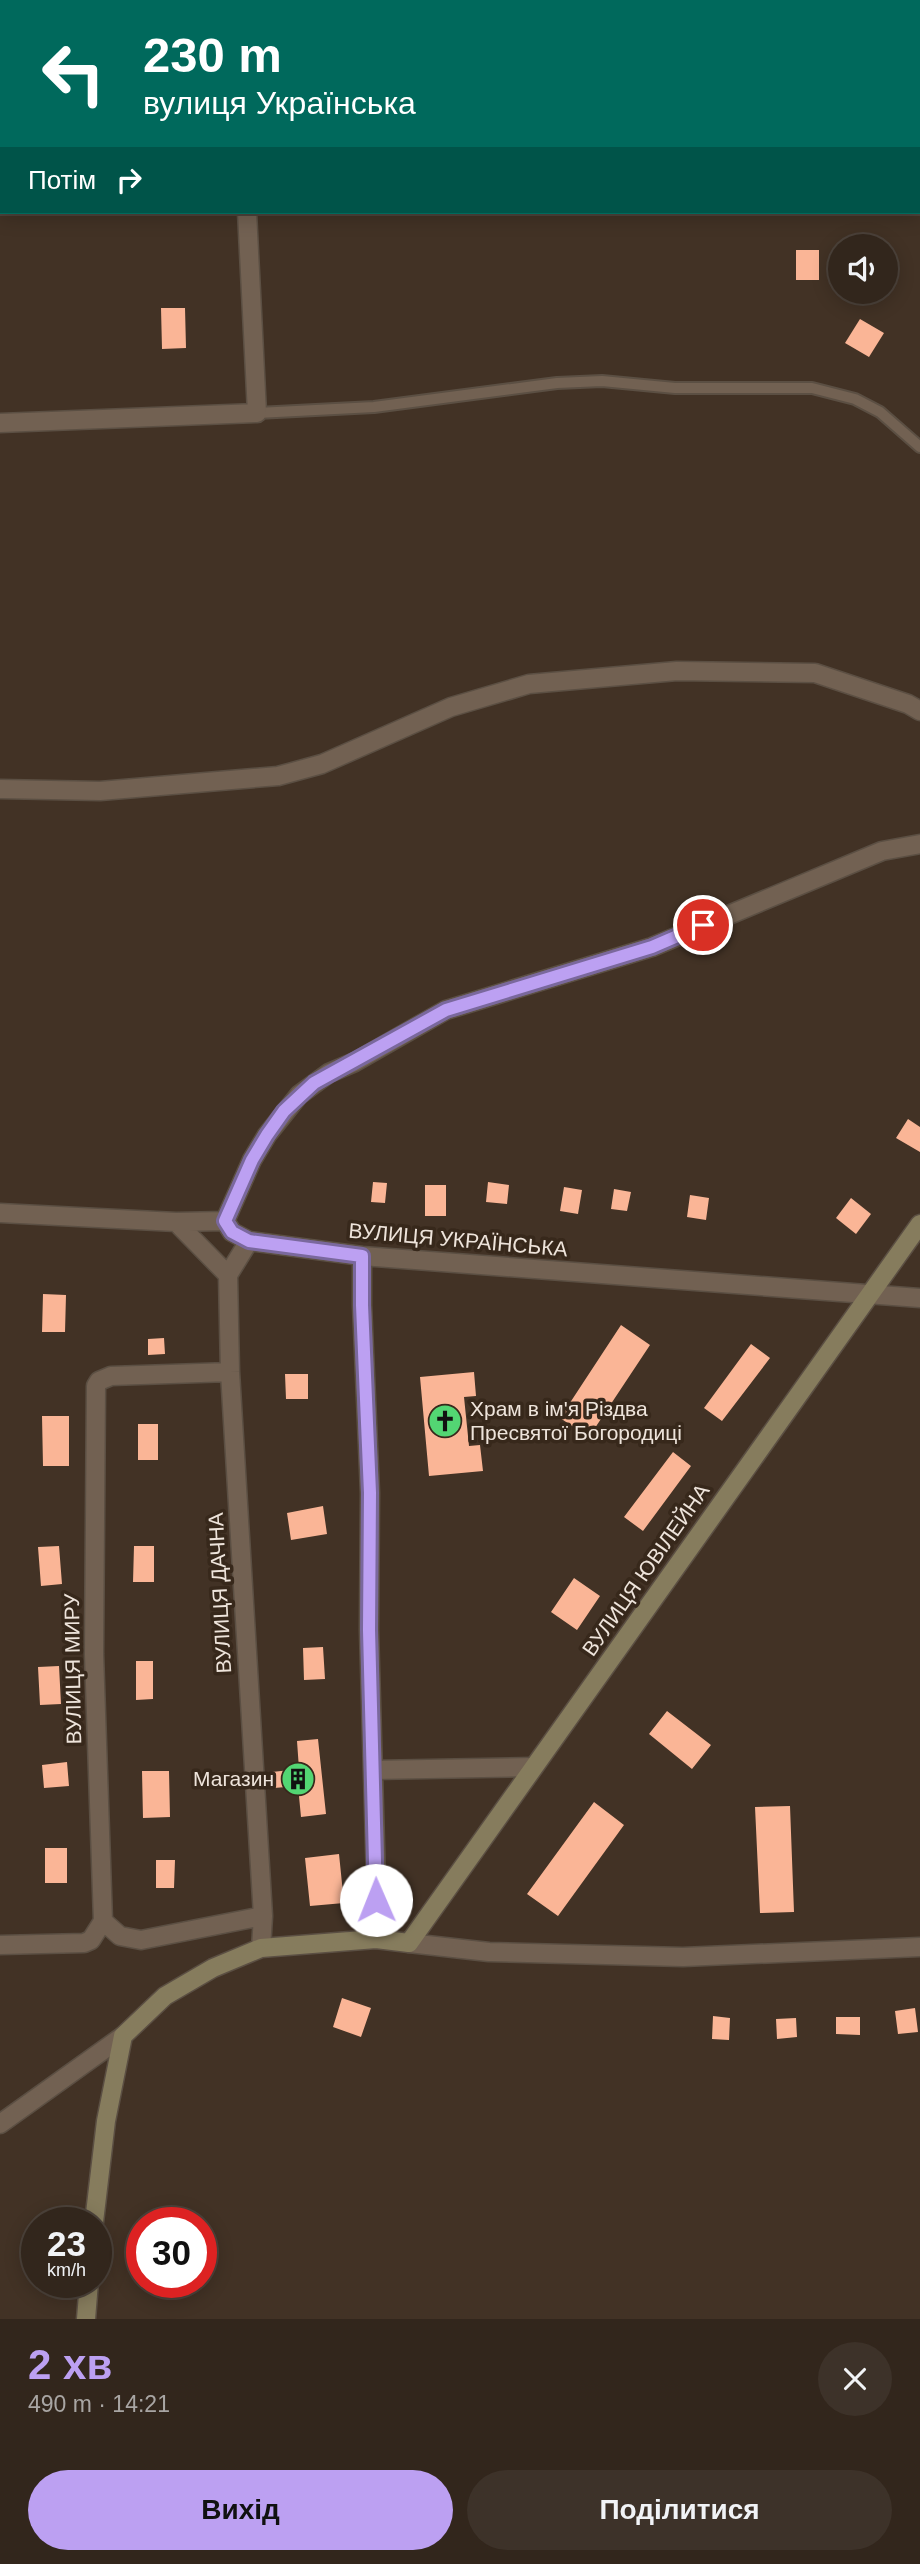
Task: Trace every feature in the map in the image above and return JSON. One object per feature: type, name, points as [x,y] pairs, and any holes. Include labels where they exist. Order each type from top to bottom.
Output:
[{"type":"street","points":[[0,423],[257,413],[247,214]]},
{"type":"street","points":[[0,789],[100,791],[278,776],[322,764],[451,707],[529,684],[663,673],[815,673],[908,704],[920,711]]},
{"type":"street","points":[[225,1221],[252,1160],[284,1111],[299,1095],[321,1078],[355,1062],[416,1026],[446,1010],[652,947],[883,851],[920,844]]},
{"type":"street","points":[[0,1213],[176,1222],[225,1221]]},
{"type":"street","points":[[176,1222],[228,1275],[249,1241],[232,1232],[225,1221]]},
{"type":"street","name":"ВУЛИЦЯ ЮВІЛЕЙНА","points":[[409,1943],[920,1224]]},
{"type":"street","name":"ВУЛИЦЯ УКРАЇНСЬКА","points":[[249,1241],[362,1256],[920,1298]]},
{"type":"street","points":[[362,1256],[370,1493],[369,1630],[376,1939]]},
{"type":"street","name":"ВУЛИЦЯ ДАЧНА","points":[[228,1275],[230,1372],[263,1916],[261,1948]]},
{"type":"street","name":"ВУЛИЦЯ МИРУ","points":[[103,1922],[94,1654],[96,1387],[103,1378],[111,1376],[230,1372]]},
{"type":"street","points":[[373,1770],[533,1767]]},
{"type":"street","points":[[0,1945],[84,1942],[90,1940],[103,1922],[120,1936],[141,1940],[263,1916]]},
{"type":"street","points":[[0,2124],[123,2036],[165,1996],[213,1968],[261,1948],[376,1939],[489,1952],[683,1957],[920,1947]]},
{"type":"street","points":[[96,2207],[106,2121],[123,2036]]},
{"type":"street","points":[[86,2319],[88,2298]]},
{"type":"lane","points":[[257,413],[374,407],[557,383],[602,381],[700,388],[812,387],[855,399],[880,412],[920,447]]},
{"type":"building","points":[[796,250],[819,250],[819,280],[796,280]]},
{"type":"building","points":[[161,308],[185,308],[186,348],[162,349]]},
{"type":"building","points":[[860,319],[884,333],[869,357],[845,343]]},
{"type":"building","points":[[908,1119],[920,1127],[920,1152],[896,1138]]},
{"type":"building","points":[[373,1182],[387,1183],[385,1203],[371,1202]]},
{"type":"building","points":[[488,1182],[509,1185],[507,1204],[486,1202]]},
{"type":"building","points":[[425,1185],[446,1185],[446,1216],[425,1216]]},
{"type":"building","points":[[564,1187],[582,1190],[578,1214],[560,1211]]},
{"type":"building","points":[[614,1189],[631,1192],[627,1211],[611,1209]]},
{"type":"building","points":[[690,1195],[709,1198],[706,1220],[687,1217]]},
{"type":"building","points":[[851,1198],[871,1214],[856,1234],[836,1218]]},
{"type":"building","points":[[43,1294],[66,1295],[65,1332],[42,1332]]},
{"type":"building","points":[[621,1325],[650,1345],[589,1437],[560,1418]]},
{"type":"building","points":[[164,1338],[165,1354],[148,1355],[148,1339]]},
{"type":"building","points":[[751,1344],[770,1358],[722,1421],[704,1408]]},
{"type":"building","name":"Храм в ім'я Різдва Пресвятої Богородиці","points":[[474,1372],[476,1396],[464,1397],[469,1446],[480,1445],[483,1471],[429,1476],[420,1377]]},
{"type":"building","points":[[285,1374],[308,1374],[308,1399],[286,1399]]},
{"type":"building","points":[[42,1416],[69,1416],[69,1466],[43,1466]]},
{"type":"building","points":[[138,1424],[158,1424],[158,1460],[138,1460]]},
{"type":"building","points":[[673,1452],[691,1466],[643,1531],[624,1517]]},
{"type":"building","points":[[323,1506],[327,1534],[291,1540],[287,1513]]},
{"type":"building","points":[[59,1546],[62,1584],[41,1586],[38,1547]]},
{"type":"building","points":[[134,1546],[154,1546],[154,1582],[133,1582]]},
{"type":"building","points":[[574,1578],[600,1596],[577,1630],[551,1612]]},
{"type":"building","points":[[323,1647],[325,1679],[304,1680],[303,1648]]},
{"type":"building","points":[[136,1661],[153,1661],[153,1699],[136,1700]]},
{"type":"building","points":[[59,1666],[61,1704],[40,1705],[38,1667]]},
{"type":"building","points":[[667,1711],[711,1745],[692,1769],[649,1734]]},
{"type":"building","name":"Магазин","points":[[318,1739],[326,1814],[301,1817],[298,1786],[274,1788],[272,1772],[299,1769],[297,1741]]},
{"type":"building","points":[[67,1762],[69,1786],[44,1788],[42,1765]]},
{"type":"building","points":[[142,1771],[169,1771],[170,1817],[143,1818]]},
{"type":"building","points":[[594,1802],[624,1825],[558,1916],[527,1894]]},
{"type":"building","points":[[790,1806],[794,1912],[760,1913],[755,1807]]},
{"type":"building","points":[[45,1848],[67,1848],[67,1883],[45,1883]]},
{"type":"building","points":[[339,1854],[344,1903],[310,1906],[305,1858]]},
{"type":"building","points":[[156,1860],[175,1860],[174,1888],[156,1888]]},
{"type":"building","points":[[342,1998],[371,2008],[361,2037],[333,2027]]},
{"type":"building","points":[[915,2008],[918,2032],[898,2034],[895,2011]]},
{"type":"building","points":[[713,2016],[730,2018],[729,2040],[712,2039]]},
{"type":"building","points":[[836,2017],[860,2017],[860,2035],[836,2034]]},
{"type":"building","points":[[796,2018],[797,2037],[777,2039],[776,2019]]},
{"type":"place","name":"Храм в ім'я Різдва Пресвятої Богородиці","points":[[445,1421]]},
{"type":"place","name":"Магазин","points":[[298,1779]]},
{"type":"route","points":[[376,1900],[369,1630],[370,1493],[362,1256],[249,1241],[232,1232],[225,1221],[252,1160],[267,1135],[299,1095],[329,1073],[355,1062],[446,1010],[652,947],[703,925]]}]
